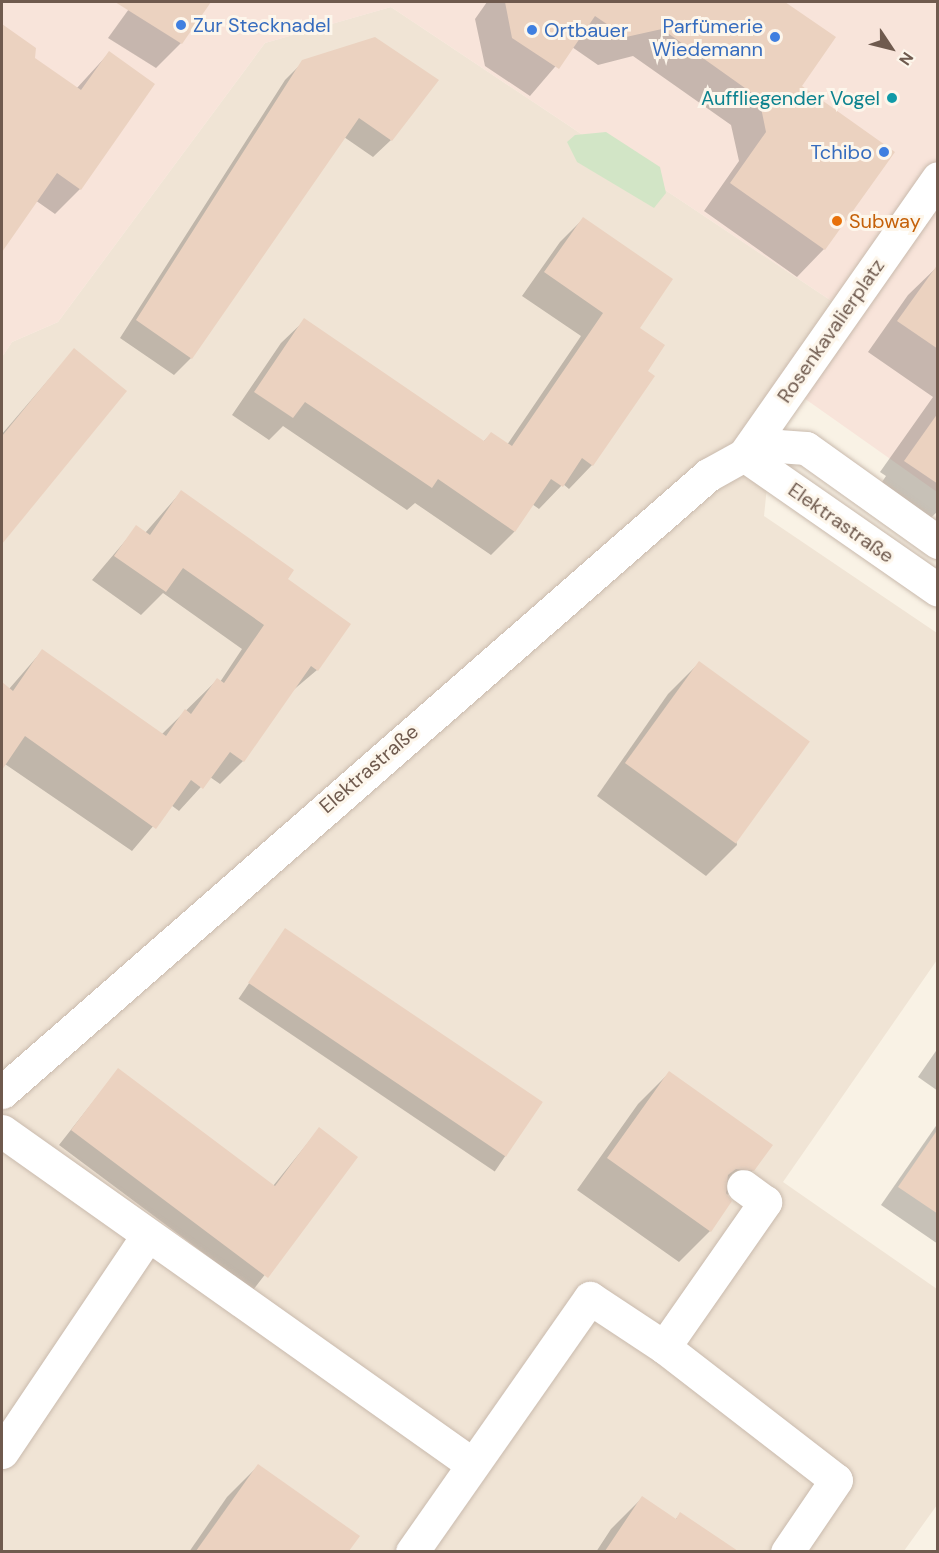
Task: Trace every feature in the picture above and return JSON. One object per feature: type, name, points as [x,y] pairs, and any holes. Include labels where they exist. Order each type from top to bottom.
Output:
[{"type":"street","name":"Rosenkavalierplatz","points":[[744,455],[938,178]]},
{"type":"street","name":"Elektrastraße","points":[[2,1092],[708,475],[744,455],[778,446],[806,448],[938,542]]},
{"type":"street","name":"Elektrastraße","points":[[744,455],[938,591]]},
{"type":"street","points":[[2,1131],[147,1236],[472,1464]]},
{"type":"street","points":[[664,1347],[765,1202],[743,1186]]},
{"type":"street","points":[[2,1452],[147,1236]]},
{"type":"street","points":[[412,1551],[590,1298],[664,1347],[836,1480],[787,1551]]},
{"type":"shaded area","points":[[2,2],[937,2],[937,492],[777,379],[833,302],[391,7],[265,43],[58,322],[12,342],[2,357]]},
{"type":"shaded area","points":[[391,7],[833,302],[778,380],[764,516],[937,633],[937,960],[783,1182],[937,1289],[937,1505],[904,1551],[2,1552],[2,357],[12,342],[58,322],[265,43]]},
{"type":"green space","points":[[606,132],[660,167],[666,193],[654,208],[577,162],[567,142],[575,135]]},
{"type":"building","points":[[115,2],[211,2],[182,44]]},
{"type":"building","points":[[505,2],[785,2],[836,37],[802,86],[895,152],[825,250],[730,183],[766,132],[759,98],[662,29],[626,37],[595,16],[559,69],[512,38]]},
{"type":"building","points":[[2,24],[36,48],[35,58],[81,90],[109,51],[155,84],[81,190],[57,173],[2,252]]},
{"type":"building","points":[[375,37],[439,80],[392,141],[359,118],[192,359],[136,320],[302,60]]},
{"type":"building","points":[[583,217],[673,279],[640,328],[665,345],[648,371],[655,376],[593,466],[582,458],[563,487],[551,479],[515,532],[438,479],[432,488],[305,402],[293,418],[254,392],[304,318],[484,441],[491,432],[512,446],[603,313],[544,272]]},
{"type":"building","points":[[938,264],[938,349],[897,321]]},
{"type":"building","points":[[74,348],[127,391],[2,544],[2,436]]},
{"type":"building","points":[[938,413],[938,484],[904,461]]},
{"type":"building","points":[[181,490],[294,570],[288,579],[351,624],[318,671],[311,666],[244,762],[230,752],[203,789],[191,780],[156,829],[25,736],[2,770],[2,682],[13,691],[42,649],[166,736],[185,709],[191,714],[217,678],[224,683],[264,625],[183,568],[166,592],[114,556],[136,525],[150,535]]},
{"type":"building","points":[[699,661],[810,742],[736,843],[625,763]]},
{"type":"building","points":[[285,928],[543,1102],[506,1157],[248,983]]},
{"type":"building","points":[[118,1068],[275,1186],[319,1127],[358,1157],[268,1278],[71,1130]]},
{"type":"building","points":[[669,1071],[773,1145],[754,1171],[736,1169],[728,1175],[726,1193],[732,1201],[711,1232],[607,1158]]},
{"type":"building","points":[[938,1129],[938,1214],[898,1187]]},
{"type":"building","points":[[258,1464],[360,1536],[349,1551],[196,1551]]},
{"type":"building","points":[[642,1496],[676,1519],[680,1512],[738,1551],[605,1551]]},
{"type":"place","name":"Zur Stecknadel","points":[[181,25]]},
{"type":"place","name":"Ortbauer","points":[[532,30]]},
{"type":"place","name":"Parfümerie Wiedemann","points":[[775,37]]},
{"type":"place","name":"Auffliegender Vogel","points":[[892,98]]},
{"type":"place","name":"Tchibo","points":[[884,152]]},
{"type":"place","name":"Subway","points":[[837,221]]}]
